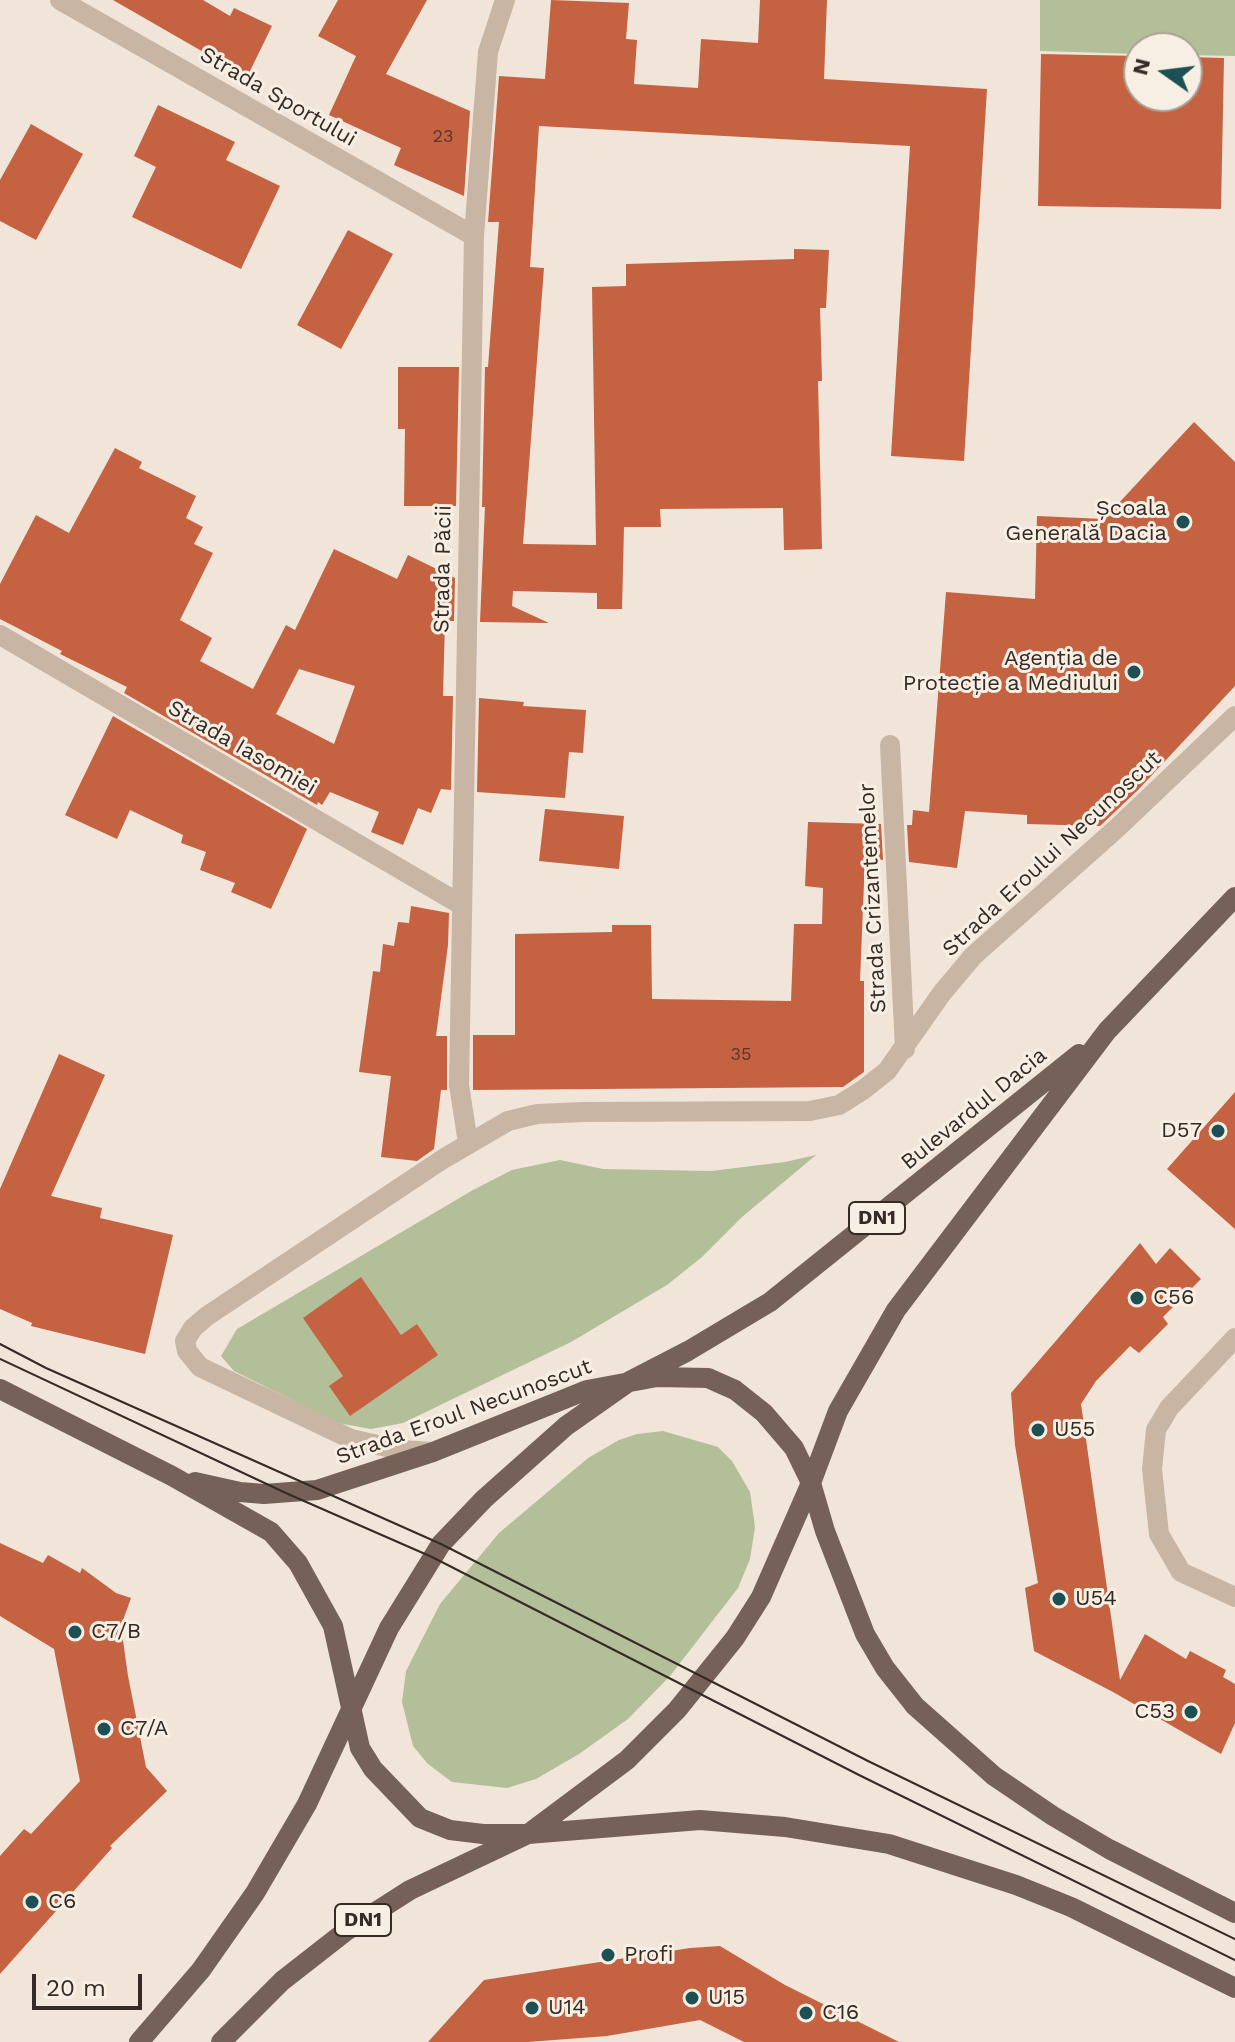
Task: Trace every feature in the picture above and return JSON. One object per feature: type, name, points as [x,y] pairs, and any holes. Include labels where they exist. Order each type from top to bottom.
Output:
[{"type":"main road","name":"Bulevardul Dacia","points":[[221,2042],[282,1981],[346,1931],[410,1890],[528,1834],[627,1760],[705,1677],[761,1597],[811,1483],[838,1411],[896,1310],[1107,1031],[1235,897]]},
{"type":"main road","name":"Bulevardul Dacia","points":[[139,2042],[201,1970],[255,1893],[307,1804],[389,1628],[441,1544],[484,1499],[566,1426],[630,1381],[770,1302],[1107,1031]]},
{"type":"main road","name":"Bulevardul Dacia","points":[[630,1381],[657,1377],[708,1378],[735,1390],[764,1413],[794,1448],[811,1483]]},
{"type":"main road","name":"Strada Eroul Necunoscut","points":[[172,1476],[240,1492],[288,1494],[317,1490],[433,1452],[587,1390],[630,1381]]},
{"type":"main road","name":"Strada Eroul Necunoscut","points":[[0,1389],[172,1476],[271,1532],[298,1563],[333,1626],[351,1708]]},
{"type":"main road","points":[[811,1483],[825,1531],[865,1634],[885,1668],[915,1706],[994,1776],[1053,1816],[1109,1849],[1235,1913]]},
{"type":"main road","points":[[351,1708],[360,1748],[373,1769],[420,1818],[450,1830],[528,1834],[700,1820],[785,1827],[889,1844],[1016,1885],[1071,1907],[1235,1988]]},
{"type":"street","name":"Strada Sportului","points":[[60,0],[474,236]]},
{"type":"street","name":"Strada Păcii","points":[[468,1143],[459,1085],[460,904],[474,236],[488,52],[505,0]]},
{"type":"street","name":"Strada Iasomiei","points":[[0,635],[460,904]]},
{"type":"street","name":"Strada Eroului Necunoscut","points":[[433,1452],[400,1450],[351,1439],[200,1367],[187,1351],[185,1341],[193,1328],[207,1316],[468,1143],[508,1121],[537,1114],[810,1111],[839,1105],[887,1071],[942,993],[973,956],[1116,829],[1235,716]]},
{"type":"street","name":"Strada Crizantemelor","points":[[890,745],[905,1049]]},
{"type":"street","points":[[1235,1338],[1169,1408],[1156,1430],[1152,1469],[1159,1534],[1181,1572],[1235,1597]]},
{"type":"green space","points":[[1040,0],[1235,0],[1235,56],[1203,55],[1203,32],[1123,32],[1123,54],[1040,51]]},
{"type":"green space","points":[[816,1155],[667,1285],[571,1342],[403,1423],[371,1429],[338,1423],[234,1371],[221,1356],[237,1329],[512,1170],[560,1160],[603,1169],[711,1171]]},
{"type":"green space","points":[[663,1431],[718,1447],[732,1461],[750,1492],[755,1527],[750,1559],[738,1588],[670,1676],[628,1719],[579,1754],[536,1779],[507,1788],[452,1782],[428,1764],[413,1746],[402,1702],[406,1671],[440,1604],[499,1533],[588,1458],[619,1440]]},
{"type":"building","points":[[113,0],[203,0],[230,16],[234,8],[272,26],[248,75]]},
{"type":"building","points":[[338,0],[427,0],[386,74],[470,111],[464,196],[394,165],[401,148],[329,115],[356,56],[318,36]]},
{"type":"building","points":[[551,0],[629,3],[626,39],[637,40],[634,84],[698,88],[701,39],[758,43],[760,0],[827,0],[824,79],[987,89],[964,461],[891,456],[910,146],[539,126],[530,267],[544,268],[523,544],[596,545],[592,287],[626,286],[626,264],[794,259],[794,249],[829,250],[826,308],[820,308],[822,381],[818,381],[822,549],[784,550],[783,508],[660,509],[661,527],[624,527],[622,609],[597,609],[597,593],[513,591],[512,606],[549,623],[480,622],[485,507],[482,507],[485,367],[488,367],[499,222],[488,222],[499,76],[545,79]]},
{"type":"building","points":[[1041,54],[1123,56],[1123,112],[1203,112],[1203,57],[1224,58],[1221,209],[1038,206]]},
{"type":"building","points":[[158,105],[235,142],[226,160],[280,186],[241,269],[132,217],[156,167],[134,156]]},
{"type":"building","points":[[31,124],[83,154],[36,240],[0,221],[0,180]]},
{"type":"building","points":[[348,230],[393,254],[341,349],[297,325]]},
{"type":"building","points":[[398,367],[459,367],[456,506],[404,506],[405,429],[398,429]]},
{"type":"building","points":[[1194,422],[1235,462],[1235,686],[1100,826],[1027,824],[1027,815],[965,811],[957,868],[909,862],[907,825],[912,825],[913,810],[929,812],[946,592],[1035,599],[1037,516],[1104,519]]},
{"type":"building","points":[[115,448],[142,462],[139,468],[196,496],[186,518],[203,527],[194,544],[213,553],[180,620],[212,638],[200,661],[253,689],[286,625],[295,630],[334,549],[397,579],[408,555],[455,578],[454,621],[445,621],[443,696],[453,696],[451,790],[441,789],[431,813],[418,808],[403,845],[371,832],[379,812],[330,792],[322,805],[318,802],[317,805],[124,693],[127,687],[60,654],[62,651],[0,619],[0,584],[36,515],[69,533]],"holes":[[[299,669],[355,686],[334,744],[276,714]]]},
{"type":"building","points":[[479,698],[524,702],[523,706],[586,710],[583,753],[569,752],[565,798],[477,792]]},
{"type":"building","points":[[113,716],[307,829],[271,909],[231,892],[235,883],[200,870],[206,852],[181,843],[183,835],[130,810],[117,839],[65,815]]},
{"type":"building","points":[[545,809],[624,816],[619,869],[539,861]]},
{"type":"building","points":[[808,822],[881,824],[883,860],[865,858],[860,981],[864,981],[864,1072],[843,1087],[473,1090],[473,1035],[515,1035],[515,934],[612,932],[612,925],[651,925],[652,999],[791,1001],[794,924],[822,924],[823,888],[805,886]]},
{"type":"building","points":[[411,906],[449,913],[436,1036],[447,1036],[447,1090],[441,1090],[434,1149],[417,1161],[381,1157],[391,1076],[359,1072],[373,971],[380,972],[383,944],[394,946],[398,922],[409,923]]},
{"type":"building","points":[[59,1054],[105,1075],[51,1196],[102,1208],[100,1218],[173,1235],[145,1354],[31,1326],[32,1323],[0,1309],[0,1189]]},
{"type":"building","name":"D57","points":[[1235,1092],[1235,1229],[1167,1169]]},
{"type":"building","points":[[1140,1243],[1156,1264],[1170,1248],[1201,1279],[1163,1317],[1168,1324],[1139,1353],[1130,1346],[1096,1381],[1081,1404],[1120,1680],[1145,1634],[1186,1659],[1190,1651],[1226,1670],[1223,1677],[1235,1684],[1235,1723],[1221,1754],[1034,1651],[1025,1588],[1038,1583],[1015,1445],[1011,1393]]},
{"type":"building","points":[[361,1277],[401,1335],[417,1324],[438,1355],[350,1416],[329,1386],[343,1376],[303,1318]]},
{"type":"building","points":[[0,1543],[43,1563],[48,1555],[80,1573],[82,1568],[116,1593],[131,1598],[121,1626],[128,1676],[146,1767],[167,1791],[110,1846],[112,1848],[0,1974],[0,1856],[24,1829],[31,1834],[80,1781],[54,1649],[0,1616]]},
{"type":"building","points":[[720,1946],[785,1985],[899,2042],[744,2042],[700,2020],[607,2036],[528,2042],[428,2042],[484,1980]]},
{"type":"tram line","points":[[0,1344],[46,1368],[441,1544],[868,1761],[1235,1939]]},
{"type":"tram line","points":[[0,1359],[288,1494],[432,1557],[859,1775],[1235,1960]]},
{"type":"place","name":"Școala Generală Dacia","points":[[1183,522]]},
{"type":"place","name":"Agenția de Protecție a Mediului","points":[[1134,672]]},
{"type":"place","name":"D57","points":[[1218,1131]]},
{"type":"place","name":"C56","points":[[1137,1298]]},
{"type":"place","name":"U55","points":[[1038,1430]]},
{"type":"place","name":"U54","points":[[1059,1599]]},
{"type":"place","name":"C7/B","points":[[75,1632]]},
{"type":"place","name":"C53","points":[[1191,1712]]},
{"type":"place","name":"C7/A","points":[[104,1729]]},
{"type":"place","name":"C6","points":[[32,1902]]},
{"type":"place","name":"Profi","points":[[608,1955]]},
{"type":"place","name":"U15","points":[[692,1998]]},
{"type":"place","name":"U14","points":[[532,2008]]},
{"type":"place","name":"C16","points":[[806,2013]]}]
